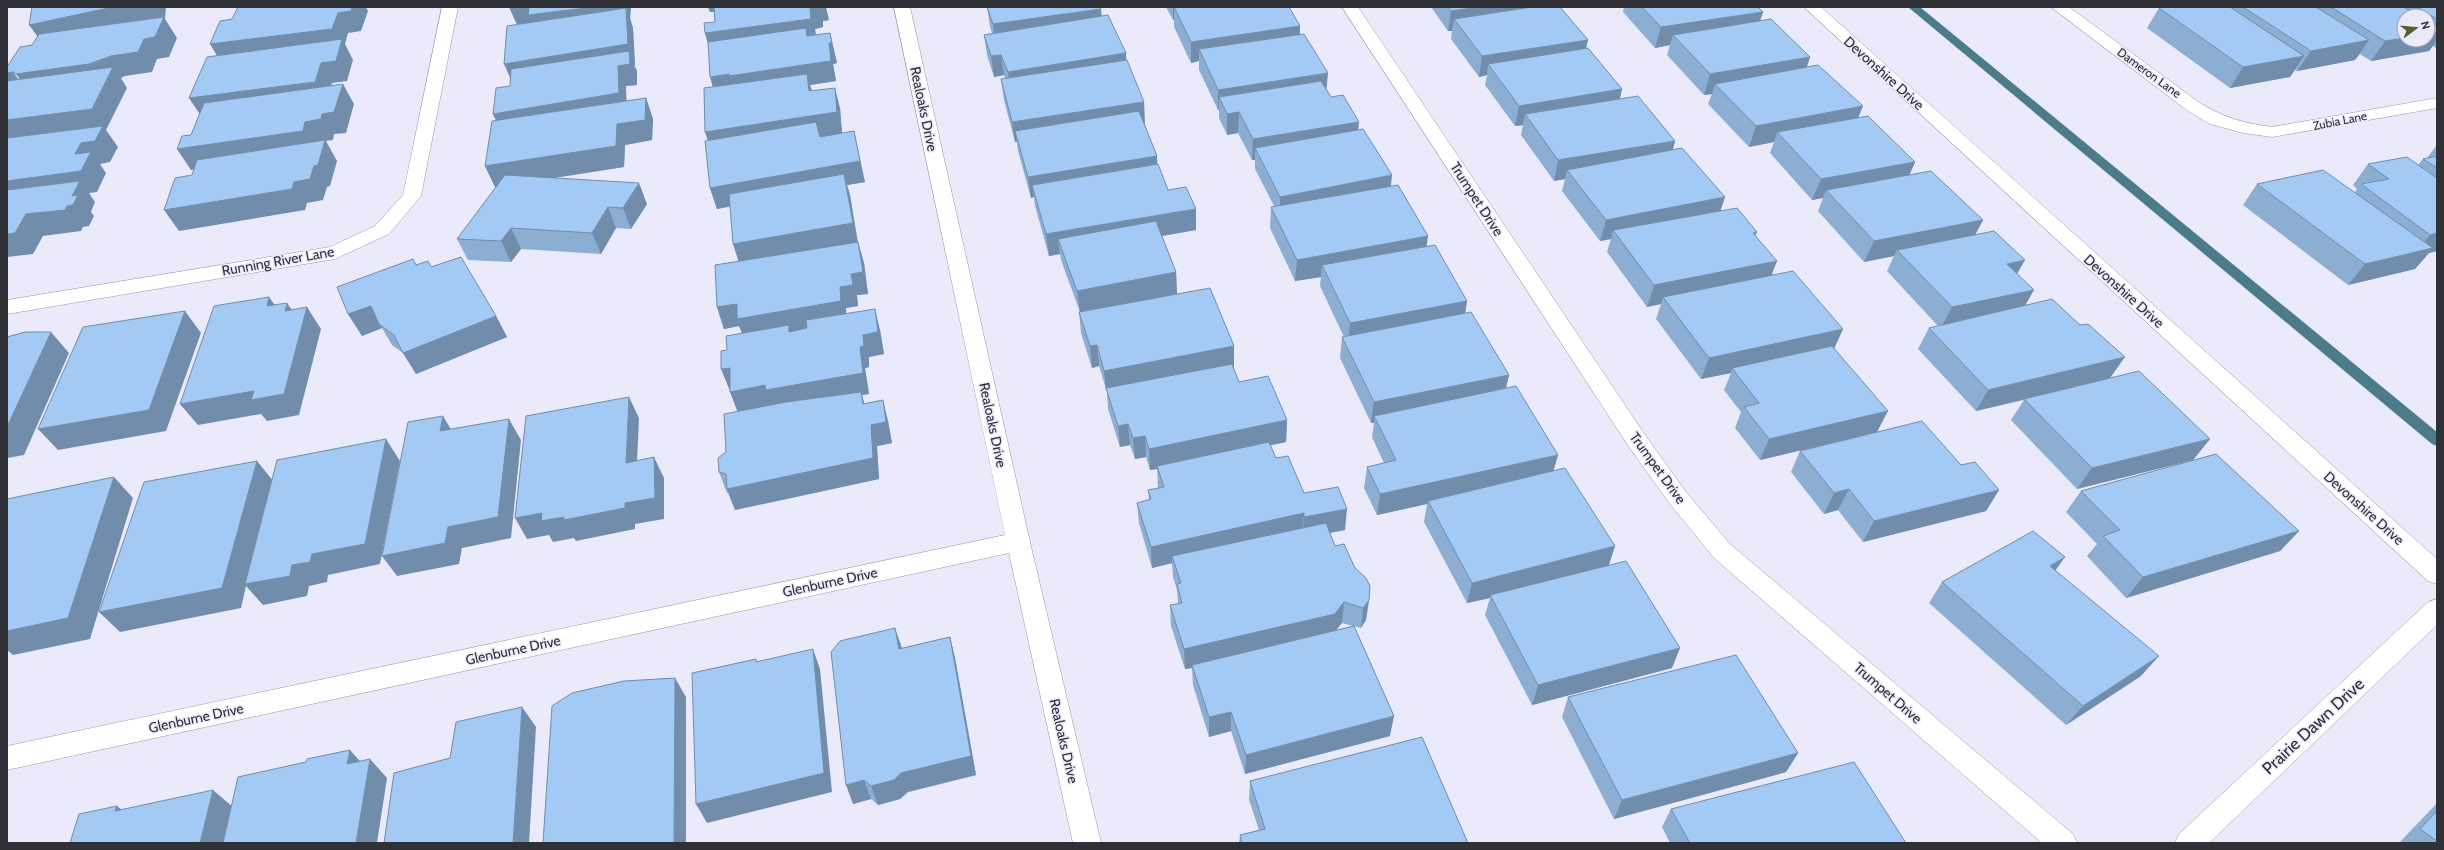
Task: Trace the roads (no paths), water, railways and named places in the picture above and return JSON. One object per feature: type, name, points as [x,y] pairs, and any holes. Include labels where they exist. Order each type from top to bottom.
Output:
[{"type":"street","name":"Running River Lane","points":[[7,307],[335,253],[382,230],[412,196],[450,7]]},
{"type":"street","name":"Realoaks Drive","points":[[902,7],[1018,542],[1087,843]]},
{"type":"street","name":"Trumpet Drive","points":[[1350,7],[1637,441],[1678,498],[1722,551],[2063,843]]},
{"type":"street","name":"Devonshire Drive","points":[[1812,7],[2437,574]]},
{"type":"street","name":"Dameron Lane","points":[[2059,7],[2194,107],[2216,120],[2243,128]]},
{"type":"street","name":"Zubia Lane","points":[[2243,128],[2272,132],[2437,103]]},
{"type":"street","name":"Glenburne Drive","points":[[7,758],[1018,542]]},
{"type":"street","name":"Prairie Dawn Drive","points":[[2189,843],[2437,609]]},
{"type":"waterway","points":[[1913,7],[2437,440]]}]
